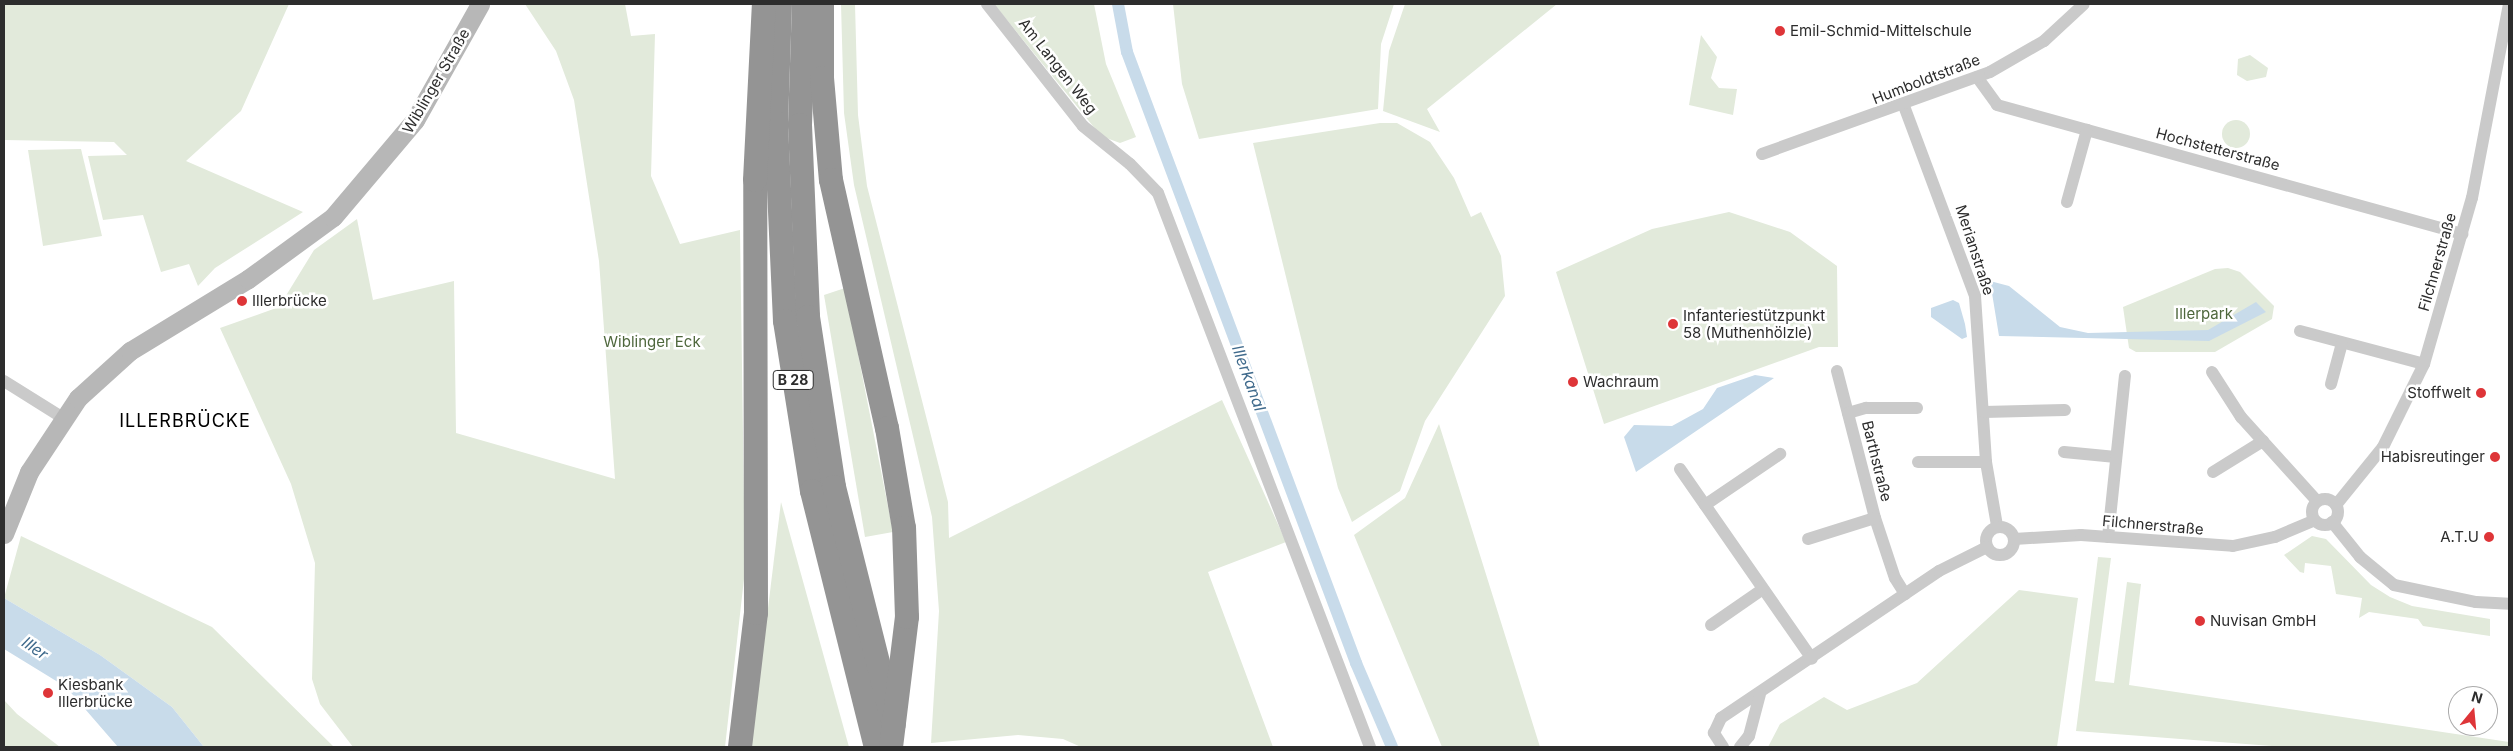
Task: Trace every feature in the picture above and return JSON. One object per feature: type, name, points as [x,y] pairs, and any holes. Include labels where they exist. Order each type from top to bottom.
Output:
[{"type":"highway","points":[[740,747],[756,613],[755,180],[764,4]]},
{"type":"highway","name":"B 28","points":[[780,4],[776,123],[785,321],[812,491],[876,747]]},
{"type":"highway","name":"B 28","points":[[804,4],[800,125],[808,317],[834,487],[901,747]]},
{"type":"highway","points":[[822,4],[822,78],[831,180],[887,428],[904,528],[907,617],[891,747]]},
{"type":"main road","name":"Wiblinger Straße","points":[[62,418],[116,361],[299,244],[349,200],[415,120],[480,4]]},
{"type":"main road","points":[[4,534],[29,472],[62,418]]},
{"type":"street","name":"Am Langen Weg","points":[[987,4],[1083,126],[1130,164],[1158,194],[1176,237],[1229,388],[1370,747]]},
{"type":"street","name":"Humboldtstraße","points":[[1762,154],[1904,106],[1978,77],[2044,42],[2084,4]]},
{"type":"street","name":"Filchnerstraße","points":[[2332,522],[2336,505],[2383,447],[2424,364],[2462,234],[2509,4]]},
{"type":"street","name":"Hochstetterstraße","points":[[1978,77],[1997,105],[2462,234]]},
{"type":"street","name":"Merianstraße","points":[[1904,106],[1975,296],[1986,462],[1997,526]]},
{"type":"street","points":[[2067,202],[2087,130]]},
{"type":"street","points":[[2300,331],[2424,364]]},
{"type":"street","points":[[2331,384],[2342,342]]},
{"type":"street","name":"Barthstraße","points":[[1837,370],[1875,518],[1895,578],[1905,594]]},
{"type":"street","points":[[2212,372],[2263,441],[2317,501]]},
{"type":"street","points":[[2108,537],[2125,376]]},
{"type":"street","points":[[4,381],[62,418]]},
{"type":"street","name":"Barthstraße","points":[[1848,413],[1866,408],[1917,408]]},
{"type":"street","points":[[1984,412],[2065,410]]},
{"type":"street","points":[[2213,472],[2263,441]]},
{"type":"street","points":[[2064,452],[2116,457]]},
{"type":"street","points":[[1705,505],[1780,454]]},
{"type":"street","points":[[1918,462],[1986,462]]},
{"type":"street","points":[[1680,469],[1812,659]]},
{"type":"street","points":[[2336,505],[2330,499],[2317,501],[2312,508],[2314,520],[2332,522],[2360,557],[2394,585],[2476,602],[2509,604]]},
{"type":"street","name":"Barthstraße","points":[[1808,539],[1875,518]]},
{"type":"street","name":"Filchnerstraße","points":[[2014,539],[2108,537],[2233,546],[2275,538],[2314,520]]},
{"type":"street","points":[[1997,526],[2006,528],[2014,539],[2005,554],[1996,554],[1987,547],[1986,535],[1997,526]]},
{"type":"street","points":[[1723,747],[1715,738],[1717,722],[1905,594],[1987,547]]},
{"type":"street","points":[[1711,625],[1763,589]]},
{"type":"street","points":[[1740,747],[1749,736],[1760,694]]},
{"type":"green space","points":[[4,4],[289,4],[241,111],[186,161],[303,212],[215,268],[198,286],[189,264],[161,272],[143,215],[103,220],[88,156],[127,155],[114,142],[4,140]]},
{"type":"green space","name":"Wiblinger Eck","points":[[525,4],[625,4],[631,36],[655,34],[651,176],[680,244],[740,230],[745,570],[725,747],[353,747],[320,704],[312,679],[315,563],[291,484],[220,328],[279,307],[314,250],[357,219],[373,300],[454,281],[456,433],[615,479],[599,261],[574,100],[556,51]]},
{"type":"green space","points":[[841,4],[855,4],[858,115],[867,186],[948,502],[949,538],[1222,400],[1286,542],[1208,572],[1273,747],[1081,747],[1063,739],[1018,735],[931,743],[939,611],[932,517],[854,185],[844,113]]},
{"type":"green space","points":[[994,4],[1094,4],[1106,64],[1136,137],[1120,143],[1101,136]]},
{"type":"green space","points":[[1173,4],[1394,4],[1381,44],[1378,109],[1199,139],[1182,84]]},
{"type":"green space","points":[[1405,4],[1557,4],[1427,109],[1440,132],[1383,111],[1389,51]]},
{"type":"green space","points":[[1701,35],[1717,57],[1711,78],[1719,88],[1737,89],[1733,115],[1689,105]]},
{"type":"green space","points":[[2250,55],[2268,68],[2266,77],[2247,81],[2237,75],[2238,59]]},
{"type":"green space","points":[[2236,120],[2246,124],[2250,134],[2246,144],[2236,148],[2226,144],[2222,134],[2226,124]]},
{"type":"green space","points":[[1380,123],[1397,123],[1430,142],[1454,178],[1471,217],[1481,212],[1501,256],[1505,296],[1425,421],[1400,491],[1352,522],[1338,488],[1253,143]]},
{"type":"green space","points":[[81,149],[102,236],[43,246],[28,150]]},
{"type":"green space","points":[[1729,212],[1790,232],[1837,266],[1838,347],[1819,347],[1604,424],[1556,272],[1652,229]]},
{"type":"green space","name":"Illerpark","points":[[2228,268],[2240,272],[2274,306],[2272,319],[2215,352],[2136,352],[2129,348],[2123,307],[2215,269]]},
{"type":"green space","points":[[845,288],[893,532],[865,537],[824,295]]},
{"type":"green space","points":[[1439,424],[1540,747],[1442,747],[1354,535],[1405,498]]},
{"type":"green space","points":[[781,502],[849,747],[751,747]]},
{"type":"green space","points":[[21,536],[212,627],[334,747],[204,747],[172,707],[100,655],[4,598]]},
{"type":"green space","points":[[2312,536],[2326,539],[2371,585],[2390,597],[2412,606],[2490,619],[2490,636],[2423,626],[2418,619],[2369,612],[2359,618],[2362,598],[2336,594],[2331,566],[2305,563],[2304,573],[2300,572],[2284,555]]},
{"type":"green space","points":[[2098,557],[2111,558],[2095,681],[2114,683],[2127,582],[2141,584],[2129,685],[2448,733],[2448,736],[2469,736],[2509,742],[2509,747],[2285,747],[2076,731]]},
{"type":"green space","points":[[2019,590],[2078,598],[2057,747],[1768,747],[1780,724],[1824,697],[1847,710],[1917,683]]},
{"type":"green space","points":[[4,700],[17,714],[60,747],[4,747]]},
{"type":"water","points":[[1990,281],[2009,286],[2060,327],[2088,333],[2208,330],[2256,302],[2266,312],[2209,341],[1999,336]]},
{"type":"water","points":[[1953,300],[1959,303],[1965,324],[1967,337],[1962,339],[1931,317],[1931,308]]},
{"type":"water","points":[[1755,375],[1774,378],[1636,472],[1624,437],[1634,425],[1672,426],[1703,409],[1717,388]]},
{"type":"water","name":"Iller","points":[[4,598],[100,655],[172,707],[204,747],[118,747],[66,687],[4,649]]},
{"type":"waterway","name":"Illerkanal","points":[[1118,4],[1127,52],[1356,663],[1392,747]]},
{"type":"place","name":"Emil-Schmid-Mittelschule","points":[[1780,31]]},
{"type":"place","name":"Illerbrücke","points":[[242,301]]},
{"type":"place","name":"Infanteriestützpunkt 58 (Muthenhölzle)","points":[[1673,324]]},
{"type":"place","name":"Wachraum","points":[[1573,382]]},
{"type":"place","name":"Stoffwelt","points":[[2481,393]]},
{"type":"place","name":"Habisreutinger","points":[[2495,457]]},
{"type":"place","name":"A.T.U","points":[[2489,537]]},
{"type":"place","name":"Nuvisan GmbH","points":[[2200,621]]},
{"type":"place","name":"Kiesbank Illerbrücke","points":[[48,693]]},
{"type":"district","name":"ILLERBRÜCKE","points":[[185,421]]}]
